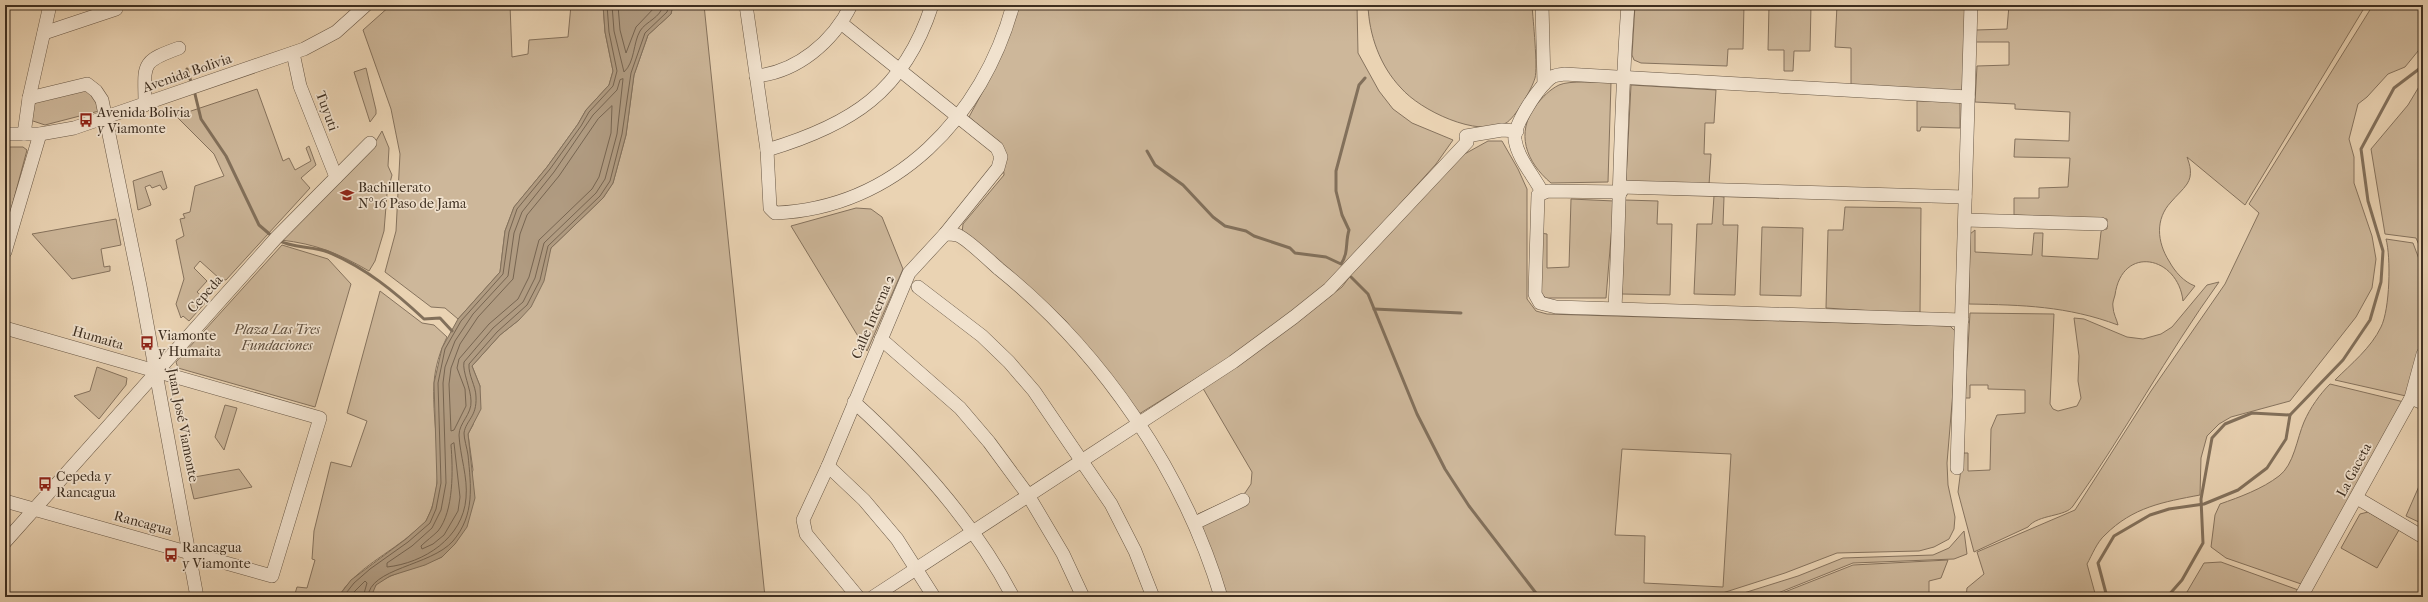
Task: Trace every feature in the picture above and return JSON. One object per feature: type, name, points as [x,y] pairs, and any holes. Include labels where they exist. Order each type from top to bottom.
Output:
[{"type":"street","points":[[24,134],[29,98],[50,5],[45,5]]},
{"type":"street","name":"Avenida Bolivia","points":[[5,134],[40,134],[74,128],[107,119],[215,79],[293,53],[336,32],[366,5]]},
{"type":"street","points":[[746,5],[767,150],[770,208],[775,213],[798,211],[849,199],[894,175],[930,148],[959,117],[985,79],[997,54],[1013,5]]},
{"type":"street","points":[[756,76],[780,71],[807,57],[827,39],[841,23],[851,5]]},
{"type":"street","points":[[767,150],[810,137],[841,122],[874,98],[900,70],[913,50],[932,5]]},
{"type":"street","points":[[1542,5],[1544,84]]},
{"type":"street","points":[[1615,308],[1621,190],[1623,76],[1628,5]]},
{"type":"street","points":[[1957,468],[1971,5]]},
{"type":"street","points":[[44,33],[116,9]]},
{"type":"street","points":[[841,23],[959,117]]},
{"type":"street","points":[[145,105],[145,69],[154,57],[179,48]]},
{"type":"street","name":"Tuyuti","points":[[293,53],[300,86],[336,177]]},
{"type":"street","points":[[1542,192],[1522,157],[1515,140],[1516,131],[1527,109],[1544,84],[1553,76],[1564,74],[1623,76],[1721,84],[1847,89],[1895,94],[1968,97]]},
{"type":"street","name":"Juan José Viamonte","points":[[29,98],[87,84],[96,91],[102,100],[107,119],[191,553],[197,597]]},
{"type":"street","name":"Calle Interna 2","points":[[858,597],[806,534],[803,520],[828,466],[909,273],[945,234],[998,168],[1001,157],[997,148],[959,117]]},
{"type":"street","points":[[873,597],[1232,362],[1329,289],[1467,142],[1466,136],[1502,130],[1516,131]]},
{"type":"street","points":[[5,252],[40,134]]},
{"type":"street","name":"Cepeda","points":[[5,542],[276,238],[370,143]]},
{"type":"street","points":[[1542,192],[1621,190],[1965,198]]},
{"type":"street","points":[[1542,192],[1537,200],[1535,294],[1540,303],[1551,307],[1962,320]]},
{"type":"street","points":[[1965,220],[2101,224]]},
{"type":"street","points":[[945,234],[958,235],[1053,315],[1100,371],[1169,471],[1195,523],[1221,597]]},
{"type":"street","points":[[918,287],[982,336],[1010,362],[1034,391],[1083,460],[1111,504],[1135,551],[1153,597]]},
{"type":"street","name":"Humaita","points":[[5,328],[320,418],[272,576]]},
{"type":"street","points":[[881,339],[960,408],[1028,496],[1063,554],[1083,597]]},
{"type":"street","name":"La Gaceta","points":[[2302,597],[2357,498],[2417,401],[2423,354]]},
{"type":"street","points":[[854,402],[887,432],[932,479],[972,532],[1013,597]]},
{"type":"street","points":[[828,466],[864,500],[897,539],[934,597]]},
{"type":"street","points":[[2357,498],[2423,537]]},
{"type":"street","name":"Rancagua","points":[[5,500],[35,510],[272,576]]},
{"type":"street","points":[[1195,523],[1243,500]]},
{"type":"green space","points":[[391,5],[510,5],[512,57],[528,54],[529,40],[568,37],[571,5],[603,5],[605,32],[613,71],[609,85],[586,110],[578,124],[547,167],[514,207],[505,231],[500,272],[458,319],[445,308],[431,307],[385,272],[396,231],[400,154],[391,109],[363,30]]},
{"type":"green space","points":[[673,5],[704,5],[765,597],[371,597],[373,589],[380,581],[442,557],[473,470],[468,434],[473,425],[480,386],[472,366],[500,335],[519,320],[551,248],[603,198],[613,183],[626,135],[634,75],[648,35],[671,14]]},
{"type":"green space","points":[[1014,5],[1357,5],[1358,53],[1379,91],[1393,109],[1412,123],[1453,140],[1436,164],[1325,287],[1234,355],[1139,414],[1066,321],[1021,279],[962,233],[963,224],[1004,175],[1001,154],[995,141],[969,117],[996,67]]},
{"type":"green space","points":[[1368,5],[1532,5],[1536,72],[1535,78],[1523,103],[1510,120],[1494,127],[1480,127],[1465,124],[1435,113],[1421,105],[1401,88],[1387,70],[1373,39]]},
{"type":"green space","points":[[1635,5],[1744,5],[1743,49],[1728,49],[1727,66],[1641,63],[1634,60],[1632,55]]},
{"type":"green space","points":[[1769,5],[1811,5],[1810,51],[1794,51],[1793,71],[1784,71],[1784,50],[1768,50]]},
{"type":"green space","points":[[1837,5],[1967,5],[1962,92],[1851,85],[1851,48],[1835,47]]},
{"type":"green space","points":[[2009,5],[2366,5],[2245,205],[2187,157],[2190,170],[2189,181],[2162,216],[2160,223],[2160,238],[2165,254],[2171,265],[2177,273],[2195,286],[2183,301],[2179,286],[2171,274],[2161,266],[2150,262],[2138,263],[2128,268],[2120,279],[2113,304],[2118,325],[2063,310],[2026,306],[1969,304],[1970,234],[1975,230],[1975,252],[2032,255],[2034,233],[2043,233],[2042,256],[2098,259],[2101,232],[2102,229],[2107,229],[2107,219],[2014,215],[2014,198],[2039,198],[2039,188],[2068,187],[2070,158],[2014,157],[2015,139],[2069,141],[2070,112],[2015,109],[2015,104],[1975,102],[1977,66],[2009,65],[2009,42],[1976,42],[1976,30],[2007,29]]},
{"type":"green space","points":[[2373,5],[2423,5],[2423,45],[2405,67],[2388,74],[2367,97],[2358,104],[2349,139],[2354,157],[2354,183],[2372,236],[2376,259],[2372,288],[2356,317],[2290,401],[2231,417],[2219,424],[2207,436],[2201,458],[2200,495],[2173,500],[2149,507],[2126,518],[2102,538],[2087,564],[2096,597],[1966,597],[1967,588],[1984,574],[1977,552],[2075,510],[2151,391],[2225,284],[2259,213],[2249,204]]},
{"type":"green space","points":[[366,68],[376,110],[376,114],[370,122],[354,72]]},
{"type":"green space","points":[[2423,80],[2422,252],[2416,238],[2385,234],[2371,149],[2408,105]]},
{"type":"green space","points":[[1611,82],[1608,182],[1551,183],[1535,166],[1526,147],[1526,126],[1536,105],[1552,89],[1564,83]]},
{"type":"green space","points":[[1631,85],[1716,90],[1714,123],[1705,123],[1704,154],[1711,154],[1709,185],[1626,181]]},
{"type":"green space","points":[[85,88],[97,98],[99,111],[45,125],[30,120],[35,100]]},
{"type":"green space","points":[[257,89],[283,161],[289,158],[295,170],[311,161],[306,148],[309,146],[316,165],[301,178],[310,188],[226,280],[220,279],[200,261],[194,268],[207,281],[197,292],[207,301],[189,321],[183,316],[181,318],[176,304],[184,279],[176,240],[184,236],[180,219],[185,218],[183,214],[190,212],[195,186],[224,176],[214,154],[176,116]]},
{"type":"green space","points":[[1917,101],[1960,101],[1960,128],[1921,127],[1920,131],[1917,131]]},
{"type":"green space","points":[[382,131],[389,148],[388,166],[392,175],[387,194],[384,231],[375,261],[369,271],[337,254],[326,250],[305,244],[281,240],[371,149]]},
{"type":"green space","points":[[1488,141],[1502,141],[1518,169],[1527,189],[1527,299],[1536,311],[1547,314],[1950,326],[1955,331],[1957,343],[1947,463],[1948,485],[1955,517],[1954,529],[1949,539],[1934,547],[1919,551],[1837,553],[1785,573],[1710,597],[1226,597],[1198,514],[1245,493],[1251,484],[1252,472],[1201,385],[1305,315],[1342,287],[1357,267],[1461,156]],"holes":[[[1622,449],[1731,454],[1723,587],[1644,583],[1645,536],[1615,535]]]},
{"type":"green space","points":[[5,147],[23,147],[27,150],[5,232]]},
{"type":"green space","points":[[162,171],[167,188],[163,190],[160,185],[152,188],[150,185],[145,187],[151,205],[138,210],[133,181]]},
{"type":"green space","points":[[1714,196],[1724,197],[1723,225],[1738,225],[1735,295],[1694,294],[1697,224],[1712,224]]},
{"type":"green space","points":[[1571,199],[1614,201],[1606,298],[1546,298],[1539,291],[1540,233],[1547,234],[1547,268],[1569,267]]},
{"type":"green space","points":[[1625,200],[1658,201],[1657,224],[1672,224],[1670,295],[1622,294]]},
{"type":"green space","points":[[1845,207],[1921,208],[1920,314],[1826,308],[1828,230],[1843,230]]},
{"type":"green space","points":[[856,208],[871,209],[882,217],[903,269],[867,351],[791,226]]},
{"type":"green space","points":[[116,219],[121,245],[101,249],[104,267],[110,266],[110,271],[72,279],[32,234]]},
{"type":"green space","points":[[1762,227],[1803,228],[1801,296],[1760,295]]},
{"type":"green space","points":[[2386,239],[2413,243],[2419,259],[2423,257],[2423,341],[2406,396],[2335,380],[2372,342],[2384,319],[2389,283],[2389,258]]},
{"type":"green space","name":"Plaza Las Tres Fundaciones","points":[[282,245],[328,259],[351,284],[315,407],[178,368],[176,362]]},
{"type":"green space","points":[[2219,282],[2073,506],[2064,512],[2038,520],[2028,527],[1974,552],[1958,492],[1963,453],[1968,453],[1968,471],[1990,470],[1991,429],[1997,415],[2025,413],[2025,390],[1988,389],[1988,385],[1970,385],[1970,398],[1965,398],[1970,313],[2054,314],[2050,404],[2053,409],[2058,411],[2077,406],[2081,398],[2078,381],[2079,356],[2074,318],[2084,319],[2127,337],[2143,339],[2161,334],[2172,327],[2207,285]]},
{"type":"green space","points":[[380,291],[422,323],[434,325],[447,337],[435,371],[434,400],[438,470],[437,487],[433,503],[427,519],[423,524],[404,540],[363,569],[345,587],[338,597],[294,597],[297,587],[307,588],[315,560],[312,559],[314,531],[331,462],[351,467],[367,421],[347,413]]},
{"type":"green space","points":[[97,367],[127,378],[126,385],[99,419],[74,396],[90,391]]},
{"type":"green space","points":[[2330,384],[2404,402],[2304,585],[2226,558],[2211,547],[2215,515],[2220,504],[2258,489],[2272,481],[2284,471],[2292,458],[2306,417]]},
{"type":"green space","points":[[225,405],[237,408],[224,450],[215,437]]},
{"type":"green space","points":[[239,469],[252,487],[194,499],[189,478]]},
{"type":"green space","points":[[2423,477],[2423,524],[2406,516]]},
{"type":"green space","points":[[2368,512],[2399,530],[2377,568],[2341,548],[2360,514]]},
{"type":"green space","points":[[1964,531],[1967,554],[1954,559],[1853,563],[1768,597],[1731,597],[1798,576],[1843,558],[1933,555],[1949,548]]},
{"type":"green space","points":[[1948,560],[1941,578],[1929,581],[1929,597],[1772,597],[1853,565]]},
{"type":"green space","points":[[2221,562],[2301,591],[2298,597],[2184,597],[2204,563]]},
{"type":"water","points":[[603,5],[673,5],[671,14],[648,35],[634,75],[626,135],[613,183],[603,198],[551,248],[544,281],[531,307],[519,320],[500,335],[472,366],[480,386],[481,409],[468,434],[475,498],[467,527],[455,544],[442,557],[425,565],[390,576],[376,585],[371,597],[338,597],[351,580],[406,539],[426,521],[432,508],[437,483],[434,383],[442,348],[458,319],[500,272],[505,231],[514,207],[547,167],[578,124],[586,110],[609,85],[613,71],[605,32]]},
{"type":"waterway","points":[[2167,597],[2182,580],[2203,543],[2201,499],[2212,438],[2225,424],[2252,413],[2290,415],[2343,360],[2370,320],[2381,282],[2383,251],[2368,201],[2361,149],[2394,88],[2423,66]]},
{"type":"waterway","points":[[187,69],[192,85]]},
{"type":"waterway","points":[[1147,151],[1155,165],[1183,185],[1213,217],[1225,226],[1246,231],[1254,236],[1290,248],[1295,253],[1326,257],[1341,264],[1346,251],[1349,230],[1342,215],[1336,191],[1336,171],[1359,85],[1365,78]]},
{"type":"waterway","points":[[194,90],[201,119],[226,156],[259,225],[273,237]]},
{"type":"waterway","points":[[278,240],[283,243],[322,250],[342,258],[379,281],[424,319],[440,318],[452,331]]},
{"type":"waterway","points":[[1351,277],[1368,294],[1417,414],[1445,469],[1469,506],[1539,597]]},
{"type":"waterway","points":[[1374,309],[1461,313]]},
{"type":"waterway","points":[[2107,597],[2098,563],[2114,536],[2150,515],[2169,509],[2204,504],[2238,490],[2267,468],[2286,439],[2290,415]]},
{"type":"place","name":"Avenida Bolivia y Viamonte","points":[[86,120]]},
{"type":"place","name":"Bachillerato Nº16 Paso de Jama","points":[[347,195]]},
{"type":"place","name":"Viamonte y Humaita","points":[[147,343]]},
{"type":"place","name":"Cepeda y Rancagua","points":[[45,484]]},
{"type":"place","name":"Rancagua y Viamonte","points":[[171,555]]}]
